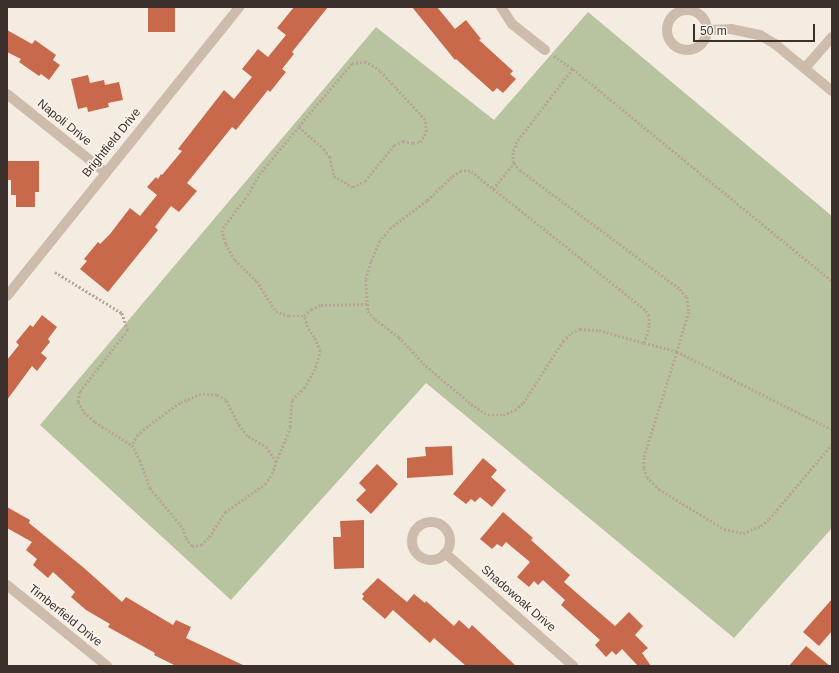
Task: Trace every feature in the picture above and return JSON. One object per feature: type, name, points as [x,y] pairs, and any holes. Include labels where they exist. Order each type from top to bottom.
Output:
[{"type":"street","name":"Brightfield Drive","points":[[7,296],[105,172],[239,7]]},
{"type":"street","points":[[501,7],[512,24],[545,50]]},
{"type":"street","points":[[706,30],[731,29],[760,35],[776,44],[832,90]]},
{"type":"street","points":[[805,68],[832,37]]},
{"type":"street","name":"Napoli Drive","points":[[7,94],[105,172]]},
{"type":"street","name":"Shadowoak Drive","points":[[445,553],[573,666]]},
{"type":"street","name":"Timberfield Drive","points":[[7,585],[106,666]]},
{"type":"path","points":[[545,50],[573,69],[832,281]]},
{"type":"path","points":[[298,128],[324,149],[330,157],[334,176],[353,187],[365,181],[394,145],[403,141],[413,143],[420,142],[426,132],[425,120],[380,71],[366,62],[352,64],[298,128],[261,173],[246,198],[222,230],[226,244],[235,260],[257,281],[276,312],[289,316],[304,316],[311,309],[321,305],[367,304]]},
{"type":"path","points":[[573,69],[517,142],[513,153],[514,163],[520,170],[680,289],[687,297],[689,312],[644,458],[644,468],[647,477],[652,484],[724,529],[743,533],[761,526],[832,444]]},
{"type":"path","points":[[493,189],[514,163]]},
{"type":"path","points":[[644,343],[649,325],[649,316],[645,310],[470,171],[461,171],[391,228],[380,241],[371,262],[366,280],[368,311],[375,319],[399,337],[423,362],[471,404],[488,415],[503,415],[515,410],[523,403],[563,341],[570,334],[580,329],[599,330],[644,343],[677,352],[832,430]]},
{"type":"path","points":[[55,272],[122,314],[128,330],[80,392],[78,402],[84,412],[95,422],[132,445],[140,460],[150,488],[183,528],[186,538],[192,546],[201,545],[209,537],[225,512],[265,484],[272,474],[290,427],[292,400],[304,388],[314,371],[320,351],[314,337],[307,327],[304,316]]},
{"type":"path","points":[[132,445],[138,435],[180,403],[200,394],[217,395],[226,400],[238,424],[247,436],[267,448],[276,462]]},
{"type":"green space","points":[[588,12],[832,216],[832,528],[734,638],[426,383],[231,600],[40,425],[376,27],[494,120]]},
{"type":"building","points":[[148,7],[175,7],[175,32],[148,32]]},
{"type":"building","points":[[294,7],[328,7],[292,52],[294,54],[282,69],[286,72],[270,92],[268,90],[236,130],[232,127],[187,183],[197,191],[179,212],[171,206],[155,227],[158,230],[108,292],[80,269],[87,261],[84,259],[98,242],[100,244],[110,234],[130,208],[140,216],[157,195],[147,187],[156,177],[158,179],[161,174],[162,175],[182,151],[178,149],[224,90],[234,99],[252,77],[242,69],[258,49],[268,57],[286,35],[277,28]]},
{"type":"building","points":[[412,7],[437,7],[455,29],[466,20],[481,39],[479,40],[513,71],[510,74],[516,79],[503,93],[497,88],[493,92],[456,59],[455,60]]},
{"type":"building","points":[[7,30],[32,44],[35,40],[56,55],[53,60],[60,65],[49,80],[41,74],[39,76],[19,62],[21,59],[7,52]]},
{"type":"building","points":[[88,75],[90,83],[104,80],[105,85],[119,82],[123,100],[108,103],[109,107],[88,112],[87,107],[78,109],[71,79]]},
{"type":"building","points":[[7,161],[39,161],[39,192],[35,192],[35,207],[16,207],[16,195],[11,195],[11,180],[7,180]]},
{"type":"building","points":[[42,315],[57,327],[48,339],[50,342],[41,353],[47,358],[37,371],[32,366],[7,400],[7,360],[19,345],[16,342],[30,325],[33,327]]},
{"type":"building","points":[[452,446],[453,475],[407,478],[407,458],[426,456],[425,447]]},
{"type":"building","points":[[483,458],[497,470],[491,477],[506,490],[492,507],[480,497],[475,502],[471,499],[466,504],[453,494]]},
{"type":"building","points":[[377,464],[398,484],[371,514],[356,500],[366,490],[359,483]]},
{"type":"building","points":[[7,507],[30,520],[29,523],[84,568],[122,602],[126,597],[173,625],[176,620],[191,627],[186,638],[245,666],[176,666],[154,655],[155,653],[108,627],[110,624],[86,610],[71,597],[75,592],[53,572],[48,578],[33,565],[37,559],[26,550],[32,542],[7,528]]},
{"type":"building","points":[[503,512],[533,538],[531,540],[570,575],[564,582],[615,626],[629,612],[643,626],[635,635],[648,648],[642,653],[651,666],[638,666],[622,649],[616,655],[612,651],[606,657],[595,645],[600,640],[561,605],[565,600],[543,580],[538,585],[534,581],[529,587],[517,577],[530,562],[506,542],[502,547],[497,544],[492,549],[480,539]]},
{"type":"building","points":[[364,520],[364,568],[334,569],[333,537],[341,537],[340,521]]},
{"type":"building","points":[[378,578],[407,602],[414,594],[425,603],[426,601],[454,626],[459,620],[469,629],[472,625],[516,666],[466,666],[434,638],[430,643],[393,610],[385,619],[362,599],[364,596],[362,594]]},
{"type":"building","points":[[832,599],[832,631],[819,646],[803,632]]},
{"type":"building","points":[[806,646],[830,666],[789,666]]}]
